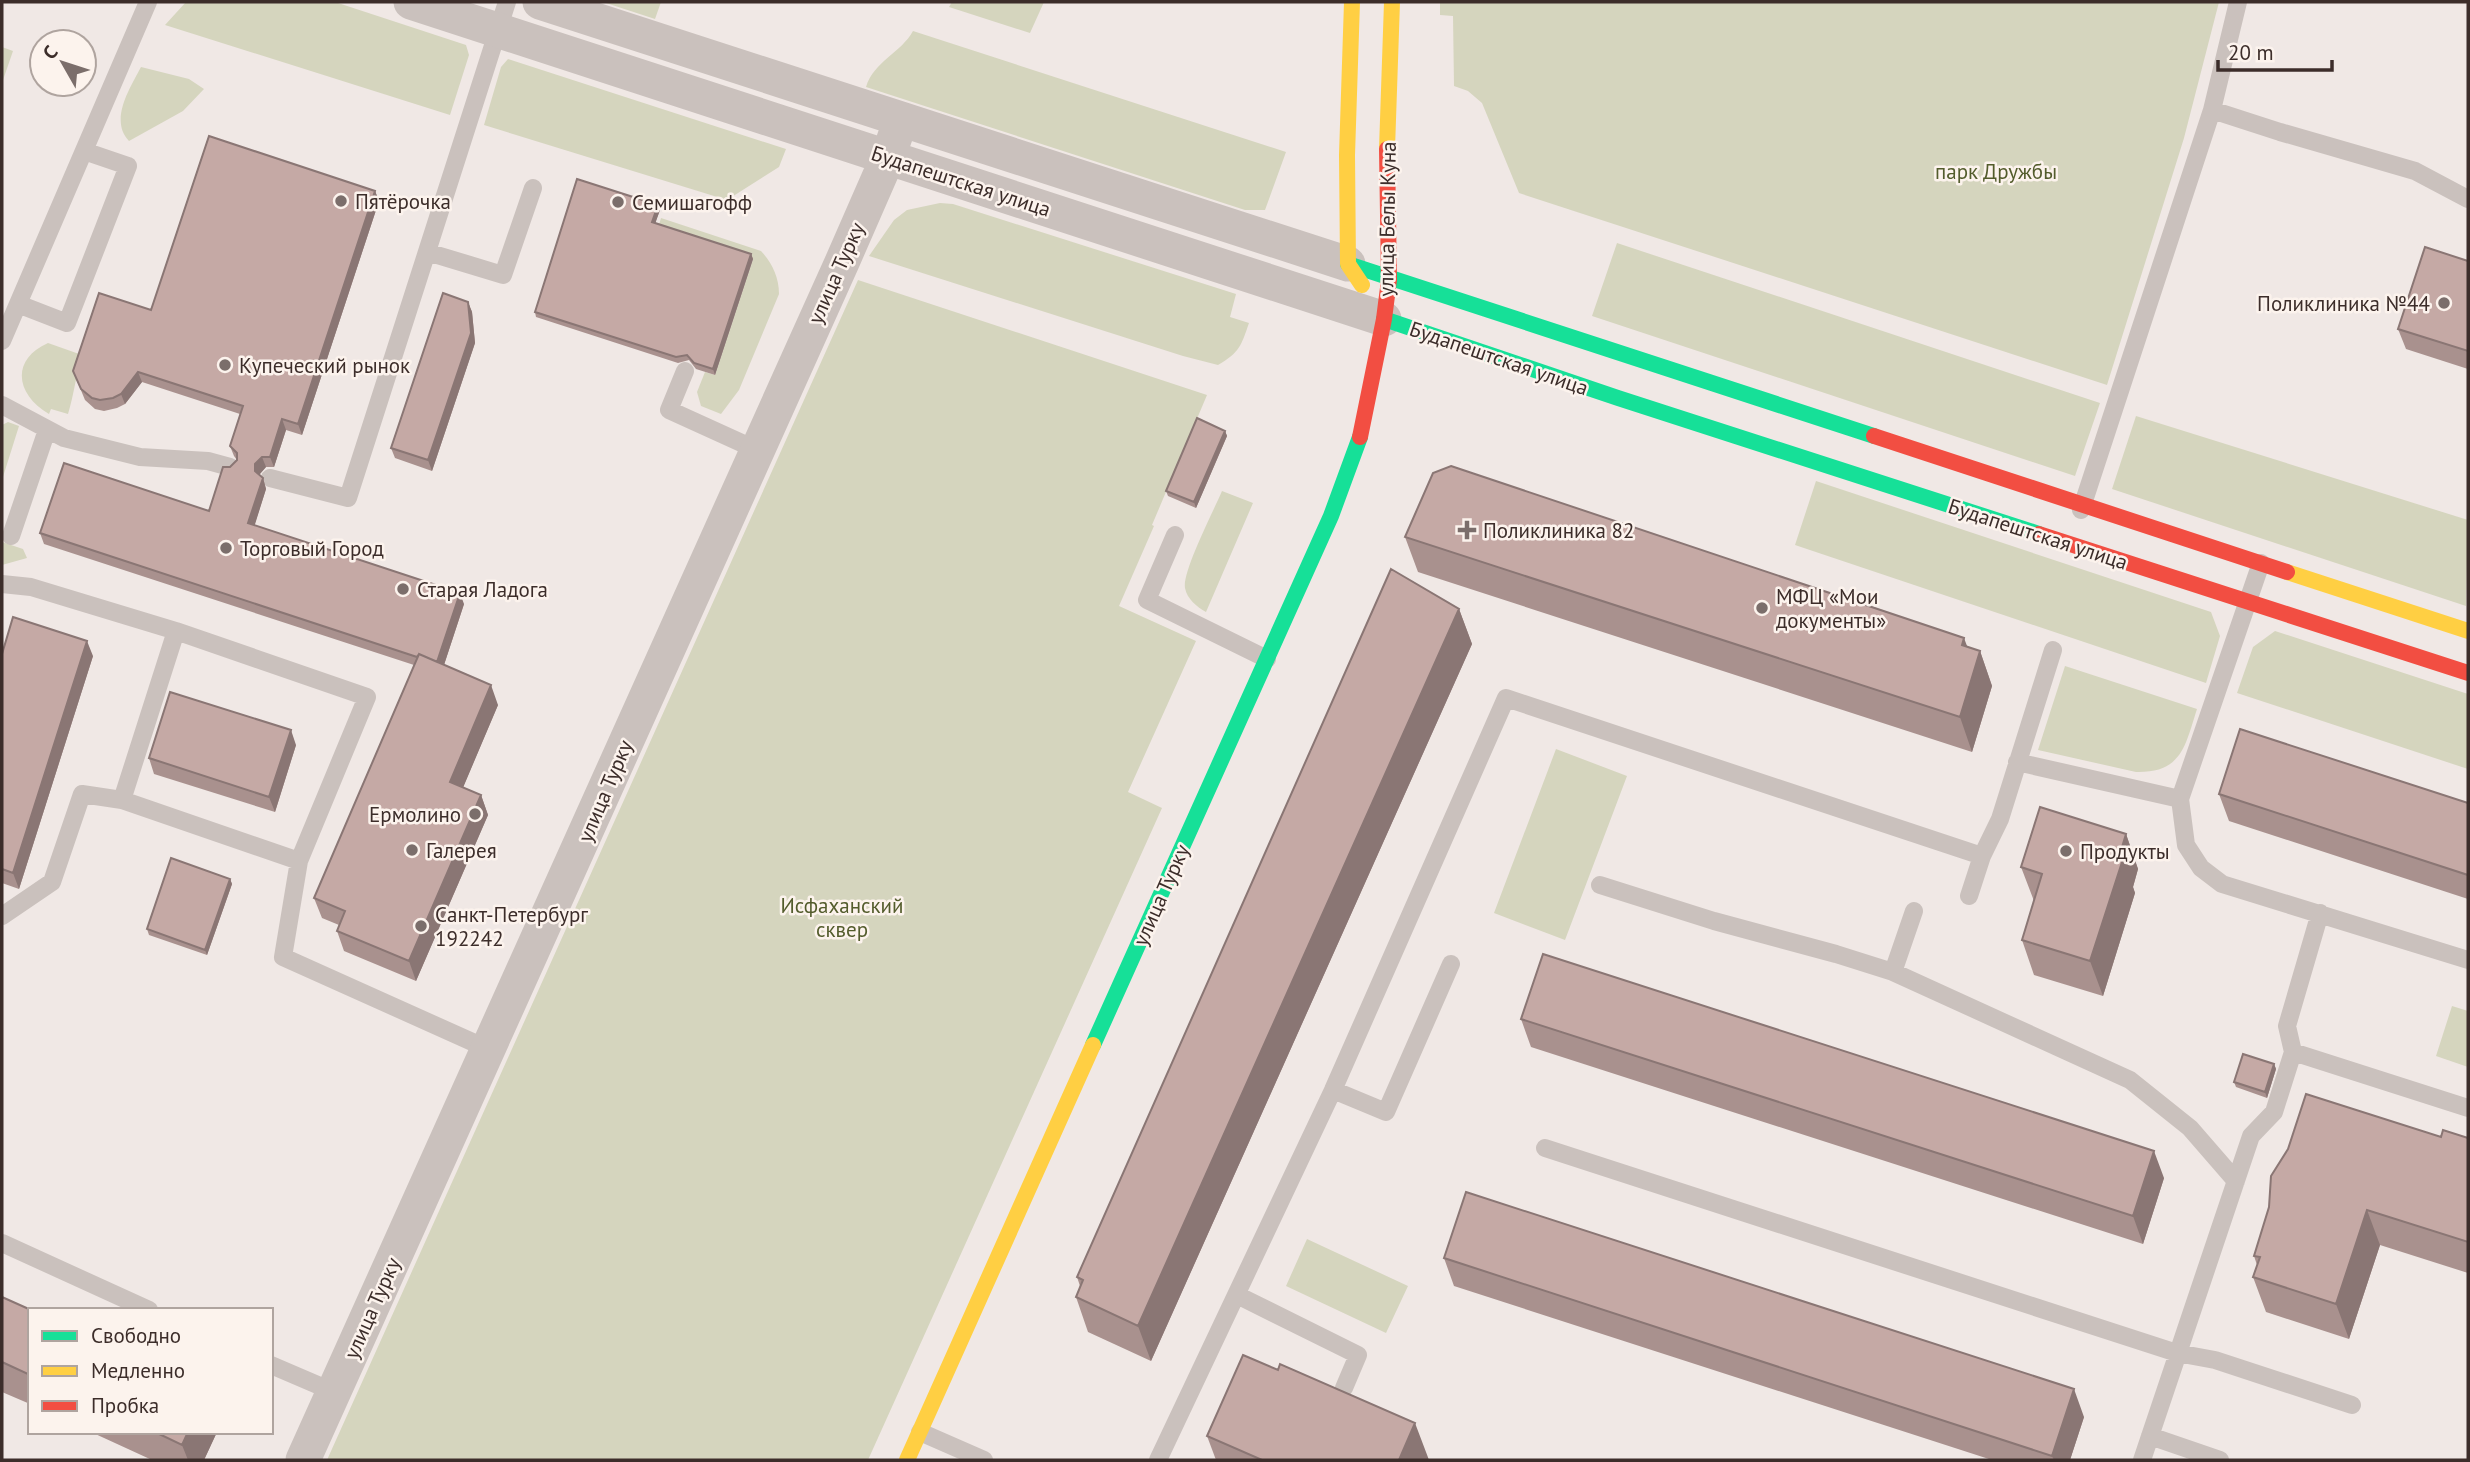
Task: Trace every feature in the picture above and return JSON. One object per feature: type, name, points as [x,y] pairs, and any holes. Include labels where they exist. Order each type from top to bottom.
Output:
[{"type":"street","name":"Будапештская улица","points":[[411,2],[502,16],[888,157],[1618,398],[2468,671]]},
{"type":"street","name":"Будапештская улица","points":[[540,2],[2468,631]]},
{"type":"street","name":"улица Белы Куна","points":[[1352,2],[1347,155],[1348,264],[1384,319]]},
{"type":"street","name":"улица Белы Куна","points":[[1384,319],[1389,279],[1387,162],[1392,2]]},
{"type":"street","name":"улица Турку","points":[[303,1460],[888,157],[901,119]]},
{"type":"street","name":"улица Турку","points":[[907,1460],[1267,659],[1349,470],[1363,429],[1384,319]]},
{"type":"lane","points":[[2,341],[148,2]]},
{"type":"lane","points":[[2070,544],[2212,110],[2238,2]]},
{"type":"lane","points":[[270,478],[348,498],[502,16]]},
{"type":"lane","points":[[2212,110],[2415,171],[2468,199]]},
{"type":"lane","points":[[18,304],[67,323],[128,166],[84,151]]},
{"type":"lane","points":[[427,252],[503,275],[533,188]]},
{"type":"lane","points":[[685,371],[669,410],[757,450]]},
{"type":"lane","points":[[2,405],[64,439],[140,457],[208,461],[230,467]]},
{"type":"lane","points":[[11,536],[47,430]]},
{"type":"lane","points":[[1175,535],[1147,600],[1267,659]]},
{"type":"lane","points":[[2262,563],[2180,799],[2186,845],[2201,868],[2222,884],[2468,960]]},
{"type":"lane","points":[[2,584],[31,587],[176,631],[367,696],[299,862],[283,957],[488,1049]]},
{"type":"lane","points":[[122,800],[176,631]]},
{"type":"lane","points":[[1969,896],[1982,856],[2000,819],[2053,650]]},
{"type":"lane","points":[[1158,1460],[1333,1090],[1506,698],[1982,856]]},
{"type":"lane","points":[[2017,762],[2180,799]]},
{"type":"lane","points":[[2,916],[52,882],[82,794],[122,800],[299,862]]},
{"type":"lane","points":[[1600,885],[1893,972],[2130,1080],[2190,1128],[2235,1181]]},
{"type":"lane","points":[[1893,972],[1914,911]]},
{"type":"lane","points":[[2142,1460],[2251,1136],[2274,1112],[2293,1052],[2287,1026],[2320,913]]},
{"type":"lane","points":[[1333,1090],[1386,1112],[1451,964]]},
{"type":"lane","points":[[2293,1052],[2468,1108]]},
{"type":"lane","points":[[1545,1148],[2178,1353],[2216,1360],[2352,1405]]},
{"type":"lane","points":[[2,1243],[145,1308]]},
{"type":"lane","points":[[1237,1295],[1358,1355],[1344,1388]]},
{"type":"lane","points":[[273,1366],[334,1392]]},
{"type":"lane","points":[[920,1432],[984,1460]]},
{"type":"lane","points":[[2150,1436],[2220,1460]]},
{"type":"green space","points":[[186,2],[335,2],[466,45],[469,55],[450,115],[165,25]]},
{"type":"green space","points":[[603,2],[661,2],[655,19]]},
{"type":"green space","points":[[952,2],[1044,2],[1030,33],[949,7]]},
{"type":"green space","name":"парк Дружбы","points":[[1440,2],[2219,2],[2184,138],[2107,385],[1519,193],[1482,103],[1468,91],[1454,86],[1453,16],[1440,15]]},
{"type":"green space","points":[[913,31],[1286,152],[1265,210],[1245,210],[866,87],[875,70]]},
{"type":"green space","points":[[2,47],[13,51],[2,83]]},
{"type":"green space","points":[[508,59],[786,149],[779,167],[727,200],[484,125],[501,67]]},
{"type":"green space","points":[[141,67],[189,79],[204,89],[183,111],[129,141],[123,133],[121,114],[127,94]]},
{"type":"green space","points":[[940,203],[953,204],[1236,294],[1230,317],[1249,323],[1241,343],[1231,356],[1218,365],[869,256],[894,220],[907,210]]},
{"type":"green space","points":[[661,218],[761,251],[772,265],[776,276],[779,294],[739,390],[721,414],[701,406],[697,392],[705,372],[715,375],[753,259],[658,228]]},
{"type":"green space","points":[[1617,243],[2100,403],[2075,476],[1592,316]]},
{"type":"green space","name":"Исфаханский сквер","points":[[858,280],[1207,395],[1119,606],[1196,641],[1128,792],[1162,808],[868,1460],[327,1460]]},
{"type":"green space","points":[[48,343],[82,355],[68,414],[51,409],[49,414],[38,406],[24,388],[23,368],[27,359]]},
{"type":"green space","points":[[2136,416],[2468,520],[2466,606],[2112,489]]},
{"type":"green space","points":[[8,422],[19,426],[2,480],[2,425]]},
{"type":"green space","points":[[1816,481],[2211,612],[2220,636],[2206,683],[1795,545]]},
{"type":"green space","points":[[1222,491],[1253,503],[1206,612],[1188,596],[1185,580],[1193,555]]},
{"type":"green space","points":[[2,542],[23,549],[27,558],[2,565]]},
{"type":"green space","points":[[2275,631],[2468,694],[2468,769],[2237,693],[2253,647]]},
{"type":"green space","points":[[2065,666],[2197,709],[2179,755],[2163,768],[2136,772],[2038,750]]},
{"type":"green space","points":[[1556,749],[1627,776],[1565,940],[1494,913]]},
{"type":"green space","points":[[2452,1006],[2468,1011],[2468,1067],[2436,1056]]},
{"type":"green space","points":[[1307,1239],[1408,1286],[1386,1333],[1286,1286]]},
{"type":"building","points":[[209,136],[375,191],[298,424],[282,419],[270,457],[262,457],[255,464],[255,471],[263,478],[248,523],[460,593],[437,662],[40,533],[64,463],[209,511],[223,467],[230,467],[237,460],[237,453],[230,446],[243,406],[138,372],[121,394],[100,400],[92,398],[81,389],[73,371],[99,293],[151,310]]},
{"type":"building","points":[[577,179],[658,205],[652,222],[751,254],[713,369],[694,363],[687,355],[676,357],[535,312]]},
{"type":"building","name":"Поликлиника №44","points":[[2425,247],[2468,261],[2468,351],[2398,329]]},
{"type":"building","points":[[443,293],[468,302],[471,333],[428,460],[391,448]]},
{"type":"building","points":[[1197,418],[1225,431],[1194,502],[1166,491]]},
{"type":"building","points":[[1451,466],[1964,638],[1962,645],[1980,651],[1960,717],[1405,537],[1433,473]]},
{"type":"building","points":[[1391,569],[1459,609],[1138,1326],[1076,1297],[1083,1280],[1077,1277]]},
{"type":"building","points":[[13,617],[87,641],[13,873],[2,869],[2,654]]},
{"type":"building","name":"Галерея","points":[[419,654],[491,685],[450,782],[481,795],[409,961],[337,931],[345,911],[314,898]]},
{"type":"building","points":[[170,692],[291,730],[269,797],[149,758]]},
{"type":"building","points":[[2240,729],[2468,803],[2468,875],[2219,794]]},
{"type":"building","points":[[2040,807],[2126,834],[2119,857],[2123,859],[2090,961],[2022,940],[2042,874],[2021,867]]},
{"type":"building","points":[[171,858],[230,879],[205,950],[147,929]]},
{"type":"building","points":[[1543,954],[2154,1151],[2133,1216],[1521,1019]]},
{"type":"building","points":[[2243,1054],[2274,1064],[2265,1092],[2234,1082]]},
{"type":"building","points":[[2306,1094],[2441,1137],[2443,1130],[2468,1138],[2468,1242],[2367,1210],[2336,1304],[2253,1277],[2260,1257],[2254,1256],[2269,1207],[2271,1176],[2288,1149]]},
{"type":"building","points":[[1466,1192],[2074,1389],[2052,1456],[1444,1258]]},
{"type":"building","points":[[2,1297],[28,1309],[28,1374],[2,1362]]},
{"type":"building","points":[[1243,1355],[1278,1370],[1280,1364],[1415,1423],[1399,1460],[1262,1460],[1207,1436]]},
{"type":"building","points":[[159,1434],[187,1434],[182,1445]]},
{"type":"traffic: fast","points":[[1348,264],[1874,436]]},
{"type":"traffic: fast","points":[[1384,319],[2039,534]]},
{"type":"traffic: fast","points":[[1093,1045],[1331,516],[1360,437]]},
{"type":"traffic: slow","points":[[1352,2],[1347,155],[1348,264],[1362,285]]},
{"type":"traffic: slow","points":[[1387,149],[1392,2]]},
{"type":"traffic: slow","points":[[2287,572],[2468,631]]},
{"type":"traffic: slow","points":[[907,1460],[1093,1045]]},
{"type":"traffic: jam","points":[[1360,437],[1384,319],[1389,280],[1387,149]]},
{"type":"traffic: jam","points":[[1874,436],[2287,572]]},
{"type":"traffic: jam","points":[[2039,534],[2468,673]]},
{"type":"place","name":"Пятёрочка","points":[[341,201]]},
{"type":"place","name":"Семишагофф","points":[[618,202]]},
{"type":"place","name":"Поликлиника №44","points":[[2444,303]]},
{"type":"place","name":"Купеческий рынок","points":[[225,365]]},
{"type":"place","name":"Поликлиника 82","points":[[1467,530]]},
{"type":"place","name":"Торговый Город","points":[[226,548]]},
{"type":"place","name":"Старая Ладога","points":[[403,589]]},
{"type":"place","name":"МФЦ «Мои документы»","points":[[1762,608]]},
{"type":"place","name":"Ермолино","points":[[475,814]]},
{"type":"place","name":"Галерея","points":[[412,850]]},
{"type":"place","name":"Продукты","points":[[2066,851]]},
{"type":"place","name":"Санкт-Петербург 192242","points":[[421,926]]}]
